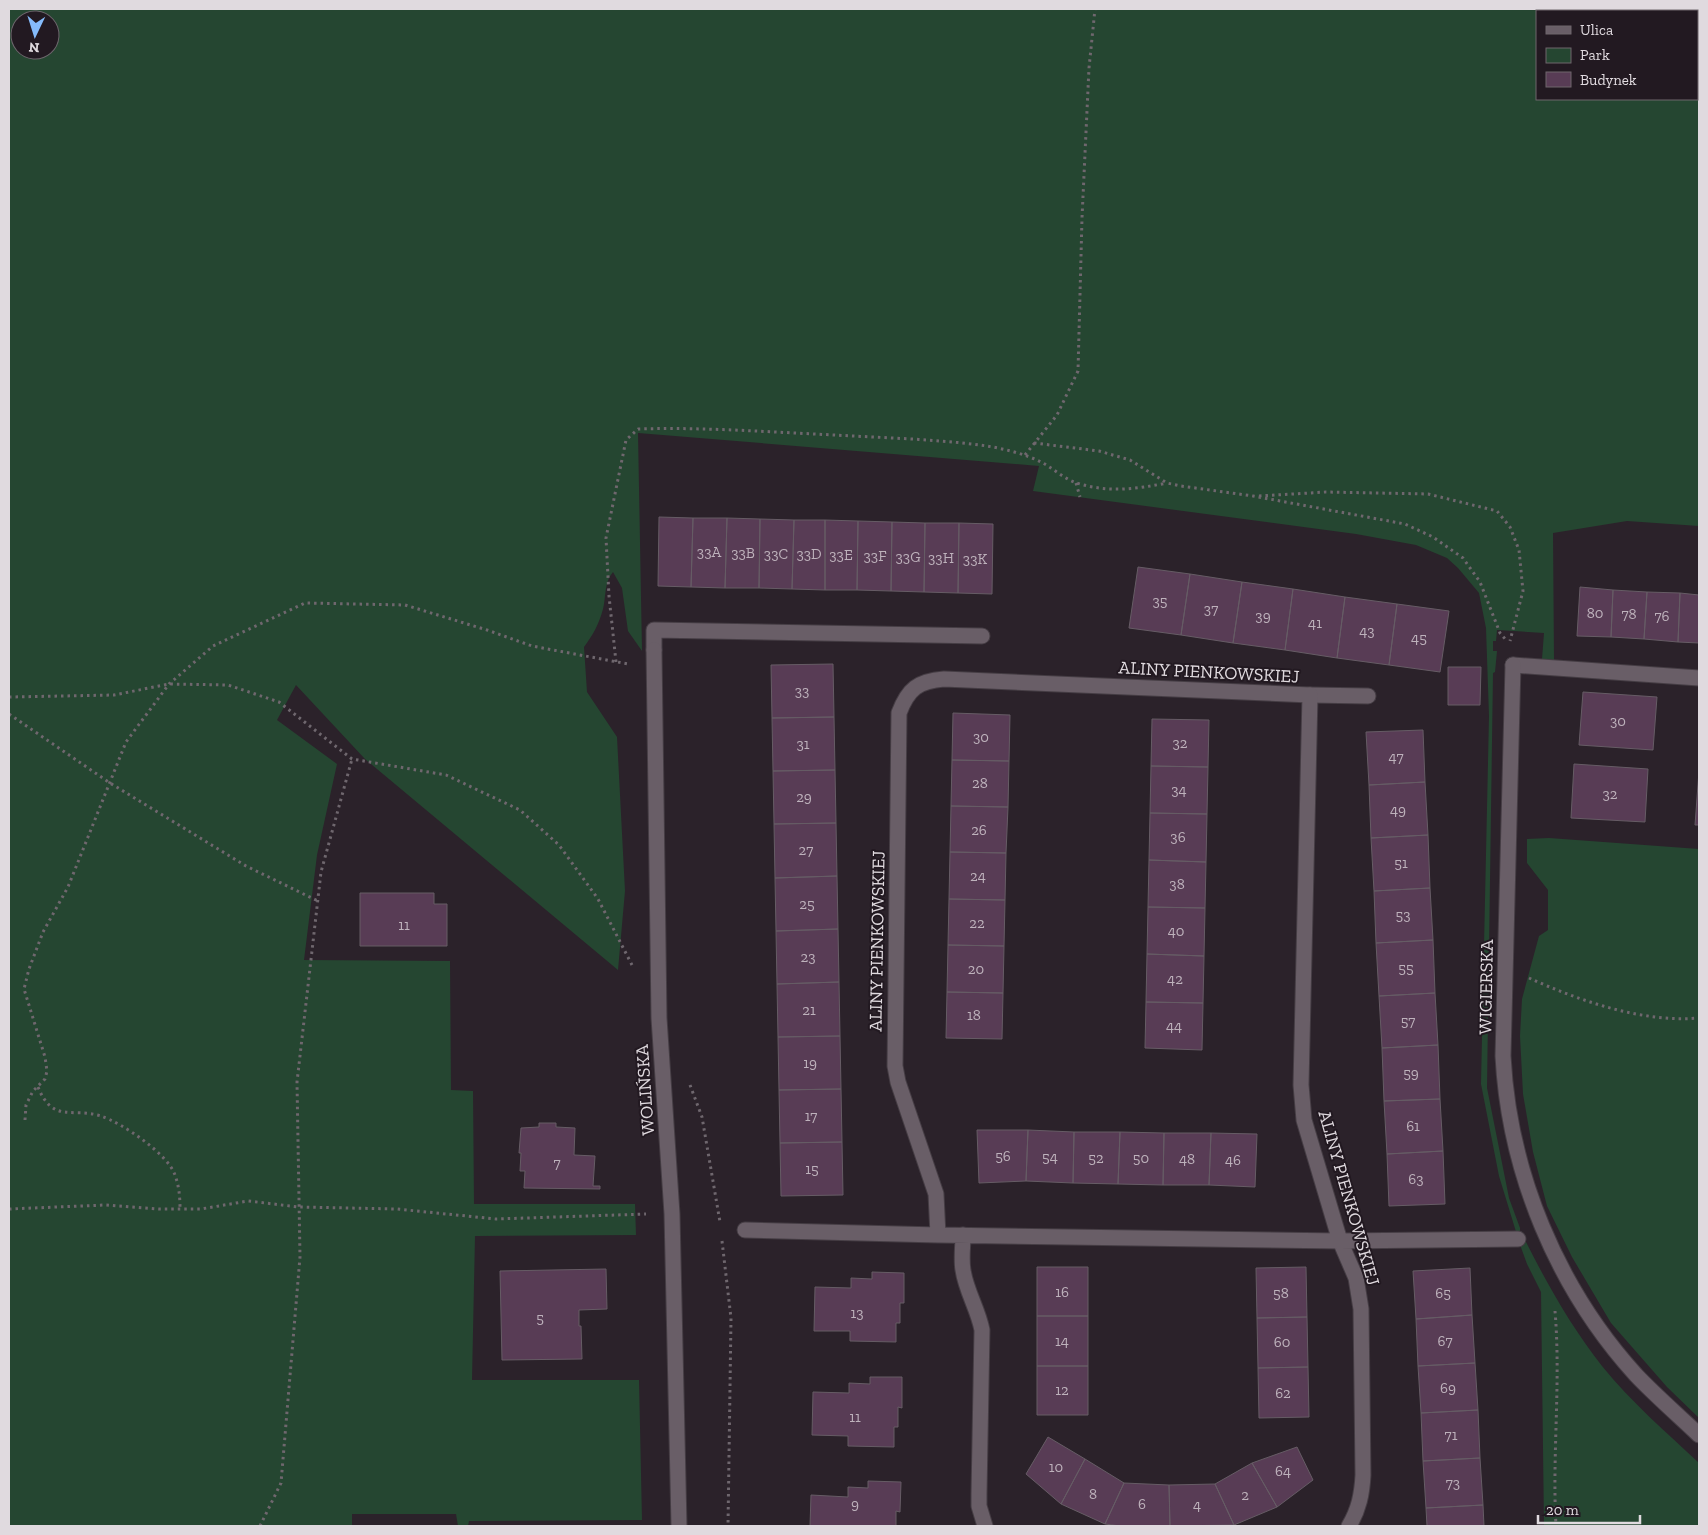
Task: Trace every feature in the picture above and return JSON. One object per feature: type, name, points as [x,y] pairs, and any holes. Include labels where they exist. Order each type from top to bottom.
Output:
[{"type":"street","name":"WOLIŃSKA","points":[[679,1526],[672,1214],[659,1018],[654,630],[982,636]]},
{"type":"street","name":"WIGIERSKA","points":[[1699,678],[1514,665],[1503,1056],[1504,1084],[1522,1173],[1543,1230],[1593,1320],[1637,1376],[1699,1435]]},
{"type":"street","name":"ALINY PIENKOWSKIEJ","points":[[938,1234],[936,1194],[898,1082],[895,1066],[899,713],[904,700],[915,686],[929,680],[944,679],[1310,695],[1302,1085],[1304,1120],[1340,1241],[1356,1278],[1361,1309],[1364,1475],[1362,1494],[1357,1512],[1350,1526]]},
{"type":"street","points":[[1310,695],[1368,696]]},
{"type":"street","points":[[746,1230],[1340,1241],[1518,1238]]},
{"type":"street","points":[[963,1234],[963,1269],[982,1330],[979,1506],[985,1526]]},
{"type":"path","points":[[1025,455],[1057,415],[1078,371],[1082,209],[1094,9]]},
{"type":"path","points":[[616,662],[609,596],[606,538],[626,440],[638,429],[682,428],[916,440],[987,446],[1025,455],[1075,483],[1106,490],[1141,488],[1167,483],[1253,496],[1405,524],[1433,537],[1463,558],[1480,582],[1500,632],[1509,643],[1523,591],[1518,550],[1510,527],[1496,512],[1428,494],[1326,492],[1253,496]]},
{"type":"path","points":[[1034,443],[1099,451],[1130,460],[1167,483]]},
{"type":"path","points":[[1075,483],[1080,497]]},
{"type":"path","points":[[25,1120],[26,1105],[33,1091],[45,1079],[47,1071],[45,1058],[24,989],[29,969],[43,932],[68,887],[126,742],[169,684],[214,646],[306,603],[405,605],[532,646],[654,669]]},
{"type":"path","points":[[9,697],[114,695],[169,684],[228,685],[278,702],[352,759],[446,775],[520,810],[559,845],[598,900],[633,967]]},
{"type":"path","points":[[9,714],[110,783],[246,866],[318,901]]},
{"type":"path","points":[[260,1526],[281,1483],[300,1257],[297,1082],[321,872],[352,759]]},
{"type":"path","points":[[1505,968],[1562,993],[1628,1013],[1679,1020],[1699,1018]]},
{"type":"path","points":[[690,1083],[702,1116],[721,1230]]},
{"type":"path","points":[[38,1087],[43,1100],[51,1108],[66,1113],[82,1112],[103,1116],[132,1132],[161,1154],[175,1173],[180,1193],[180,1209]]},
{"type":"path","points":[[9,1210],[105,1205],[159,1209],[201,1209],[248,1201],[299,1207],[397,1209],[496,1219],[672,1214]]},
{"type":"path","points":[[722,1239],[731,1318],[728,1526]]},
{"type":"path","points":[[1555,1305],[1558,1343],[1554,1490],[1556,1526]]},
{"type":"green space","points":[[9,9],[1699,9],[1699,526],[1627,521],[1553,533],[1554,660],[1542,659],[1544,633],[1497,630],[1496,641],[1493,641],[1493,651],[1497,651],[1495,672],[1493,673],[1487,1088],[1509,1198],[1520,1228],[1520,1234],[1517,1235],[1499,1176],[1481,1084],[1489,716],[1486,628],[1479,593],[1447,558],[1416,545],[1356,534],[1033,491],[1039,466],[638,433],[642,651],[628,631],[622,588],[613,572],[607,585],[600,620],[584,647],[587,692],[617,737],[625,891],[618,970],[365,759],[296,685],[277,720],[337,764],[317,855],[304,960],[450,961],[451,1090],[473,1091],[474,1204],[635,1204],[636,1235],[475,1236],[472,1380],[639,1380],[642,1520],[469,1521],[468,1526],[458,1526],[456,1514],[352,1514],[352,1526],[9,1526]]},
{"type":"green space","points":[[1549,838],[1699,849],[1699,1418],[1667,1387],[1611,1323],[1572,1257],[1547,1206],[1533,1152],[1523,1094],[1520,1036],[1522,999],[1539,936],[1548,930],[1548,890],[1527,863],[1527,839]]},
{"type":"green space","points":[[1525,1240],[1560,1305],[1602,1366],[1661,1428],[1699,1463],[1699,1526],[1544,1526],[1541,1292],[1527,1264],[1519,1242]]},
{"type":"building","points":[[659,517],[693,518],[691,587],[658,586]]},
{"type":"building","points":[[693,518],[727,518],[725,588],[691,587]]},
{"type":"building","points":[[727,518],[760,519],[759,588],[725,588]]},
{"type":"building","points":[[760,519],[794,520],[792,589],[759,588]]},
{"type":"building","points":[[794,520],[825,520],[825,590],[792,589]]},
{"type":"building","points":[[825,520],[858,521],[857,590],[825,590]]},
{"type":"building","points":[[858,521],[892,522],[891,591],[857,590]]},
{"type":"building","points":[[892,522],[925,523],[924,592],[891,591]]},
{"type":"building","points":[[925,523],[959,523],[958,593],[924,592]]},
{"type":"building","points":[[959,523],[993,524],[992,594],[958,593]]},
{"type":"building","points":[[1138,567],[1190,574],[1181,635],[1129,628]]},
{"type":"building","points":[[1190,574],[1242,582],[1233,643],[1181,635]]},
{"type":"building","points":[[1242,582],[1293,589],[1285,650],[1233,643]]},
{"type":"building","points":[[1580,587],[1613,590],[1611,637],[1577,636]]},
{"type":"building","points":[[1293,589],[1345,597],[1337,658],[1285,650]]},
{"type":"building","points":[[1613,590],[1647,592],[1644,639],[1611,637]]},
{"type":"building","points":[[1647,592],[1680,593],[1678,642],[1644,639]]},
{"type":"building","points":[[1680,593],[1699,595],[1699,643],[1678,642]]},
{"type":"building","points":[[1345,597],[1397,604],[1389,665],[1337,658]]},
{"type":"building","points":[[1397,604],[1449,611],[1440,672],[1389,665]]},
{"type":"building","points":[[833,664],[834,717],[772,718],[771,665]]},
{"type":"building","points":[[1448,667],[1481,667],[1480,705],[1448,705]]},
{"type":"building","points":[[1583,692],[1657,697],[1653,750],[1579,745]]},
{"type":"building","points":[[953,713],[1010,715],[1009,761],[952,760]]},
{"type":"building","points":[[834,717],[835,770],[773,771],[772,718]]},
{"type":"building","points":[[1152,719],[1209,720],[1208,767],[1151,766]]},
{"type":"building","points":[[1423,730],[1425,782],[1369,785],[1366,732]]},
{"type":"building","points":[[952,760],[1009,761],[1008,807],[951,806]]},
{"type":"building","points":[[1574,764],[1648,769],[1645,822],[1571,818]]},
{"type":"building","points":[[1151,766],[1208,767],[1207,814],[1150,813]]},
{"type":"building","points":[[835,770],[836,823],[774,824],[773,771]]},
{"type":"building","points":[[1699,771],[1699,825],[1695,825]]},
{"type":"building","points":[[1425,782],[1428,835],[1371,838],[1369,785]]},
{"type":"building","points":[[951,806],[1008,807],[1006,853],[950,852]]},
{"type":"building","points":[[1150,813],[1207,814],[1206,862],[1149,860]]},
{"type":"building","points":[[836,823],[837,876],[775,878],[774,824]]},
{"type":"building","points":[[1428,835],[1430,888],[1374,891],[1371,838]]},
{"type":"building","points":[[950,852],[1006,853],[1005,900],[949,899]]},
{"type":"building","points":[[1149,860],[1206,862],[1205,908],[1148,907]]},
{"type":"building","points":[[837,876],[838,929],[776,931],[775,878]]},
{"type":"building","points":[[1430,888],[1433,940],[1376,943],[1374,891]]},
{"type":"building","points":[[360,893],[434,893],[434,904],[447,904],[447,946],[360,946]]},
{"type":"building","points":[[949,899],[1005,900],[1004,946],[948,945]]},
{"type":"building","points":[[1148,907],[1205,908],[1204,956],[1147,954]]},
{"type":"building","points":[[838,929],[839,982],[777,984],[776,931]]},
{"type":"building","points":[[1433,940],[1435,993],[1379,996],[1376,943]]},
{"type":"building","points":[[948,945],[1004,946],[1003,993],[947,992]]},
{"type":"building","points":[[1147,954],[1204,956],[1203,1003],[1146,1002]]},
{"type":"building","points":[[839,982],[840,1036],[778,1037],[777,984]]},
{"type":"building","points":[[947,992],[1003,993],[1002,1039],[946,1038]]},
{"type":"building","points":[[1435,993],[1438,1045],[1382,1048],[1379,996]]},
{"type":"building","points":[[1146,1002],[1203,1003],[1202,1050],[1145,1048]]},
{"type":"building","points":[[840,1036],[841,1089],[779,1090],[778,1037]]},
{"type":"building","points":[[1438,1045],[1440,1099],[1384,1101],[1382,1048]]},
{"type":"building","points":[[841,1089],[842,1142],[780,1143],[779,1090]]},
{"type":"building","points":[[1440,1099],[1443,1151],[1387,1154],[1384,1101]]},
{"type":"building","points":[[539,1123],[556,1123],[556,1127],[575,1128],[574,1155],[595,1156],[593,1186],[600,1186],[600,1189],[524,1188],[525,1171],[520,1171],[521,1153],[519,1153],[521,1128],[539,1127]]},
{"type":"building","points":[[977,1130],[1028,1130],[1026,1181],[979,1183]]},
{"type":"building","points":[[1028,1130],[1074,1132],[1073,1183],[1026,1181]]},
{"type":"building","points":[[1074,1132],[1120,1132],[1118,1184],[1073,1183]]},
{"type":"building","points":[[1120,1132],[1164,1133],[1163,1185],[1118,1184]]},
{"type":"building","points":[[1164,1133],[1211,1133],[1209,1185],[1163,1185]]},
{"type":"building","points":[[1211,1133],[1257,1134],[1255,1187],[1209,1185]]},
{"type":"building","points":[[842,1142],[843,1195],[781,1196],[780,1143]]},
{"type":"building","points":[[1443,1151],[1445,1204],[1389,1206],[1387,1154]]},
{"type":"building","points":[[1037,1267],[1088,1267],[1088,1316],[1037,1316]]},
{"type":"building","points":[[1306,1267],[1307,1317],[1257,1318],[1256,1268]]},
{"type":"building","points":[[1470,1268],[1472,1315],[1416,1319],[1413,1271]]},
{"type":"building","points":[[606,1269],[607,1309],[579,1310],[582,1359],[502,1360],[500,1271]]},
{"type":"building","points":[[872,1272],[904,1273],[904,1303],[900,1303],[900,1323],[896,1323],[896,1342],[850,1341],[850,1331],[814,1331],[815,1287],[851,1288],[851,1278],[872,1279]]},
{"type":"building","points":[[1472,1315],[1475,1363],[1418,1366],[1416,1319]]},
{"type":"building","points":[[1037,1316],[1088,1316],[1088,1366],[1037,1366]]},
{"type":"building","points":[[1307,1317],[1308,1367],[1258,1368],[1257,1318]]},
{"type":"building","points":[[1475,1363],[1478,1410],[1421,1413],[1418,1366]]},
{"type":"building","points":[[1037,1366],[1088,1366],[1088,1415],[1037,1415]]},
{"type":"building","points":[[1308,1367],[1309,1417],[1259,1418],[1258,1368]]},
{"type":"building","points":[[870,1377],[902,1377],[902,1408],[898,1407],[898,1427],[894,1427],[894,1447],[848,1446],[848,1436],[812,1435],[813,1392],[849,1393],[849,1383],[870,1384]]},
{"type":"building","points":[[1478,1410],[1480,1458],[1423,1461],[1421,1413]]},
{"type":"building","points":[[1048,1437],[1085,1459],[1061,1504],[1026,1474]]},
{"type":"building","points":[[1297,1447],[1313,1480],[1277,1507],[1252,1463]]},
{"type":"building","points":[[1480,1458],[1483,1505],[1426,1508],[1423,1461]]},
{"type":"building","points":[[1085,1459],[1124,1483],[1105,1524],[1061,1504]]},
{"type":"building","points":[[1252,1463],[1277,1507],[1234,1525],[1215,1484]]},
{"type":"building","points":[[868,1481],[901,1482],[900,1512],[896,1511],[896,1526],[810,1526],[811,1495],[848,1497],[848,1487],[868,1488]]},
{"type":"building","points":[[1124,1483],[1169,1485],[1170,1526],[1120,1526],[1105,1524]]},
{"type":"building","points":[[1215,1484],[1234,1525],[1170,1526],[1169,1485]]},
{"type":"building","points":[[1483,1505],[1484,1526],[1427,1526],[1426,1508]]}]
